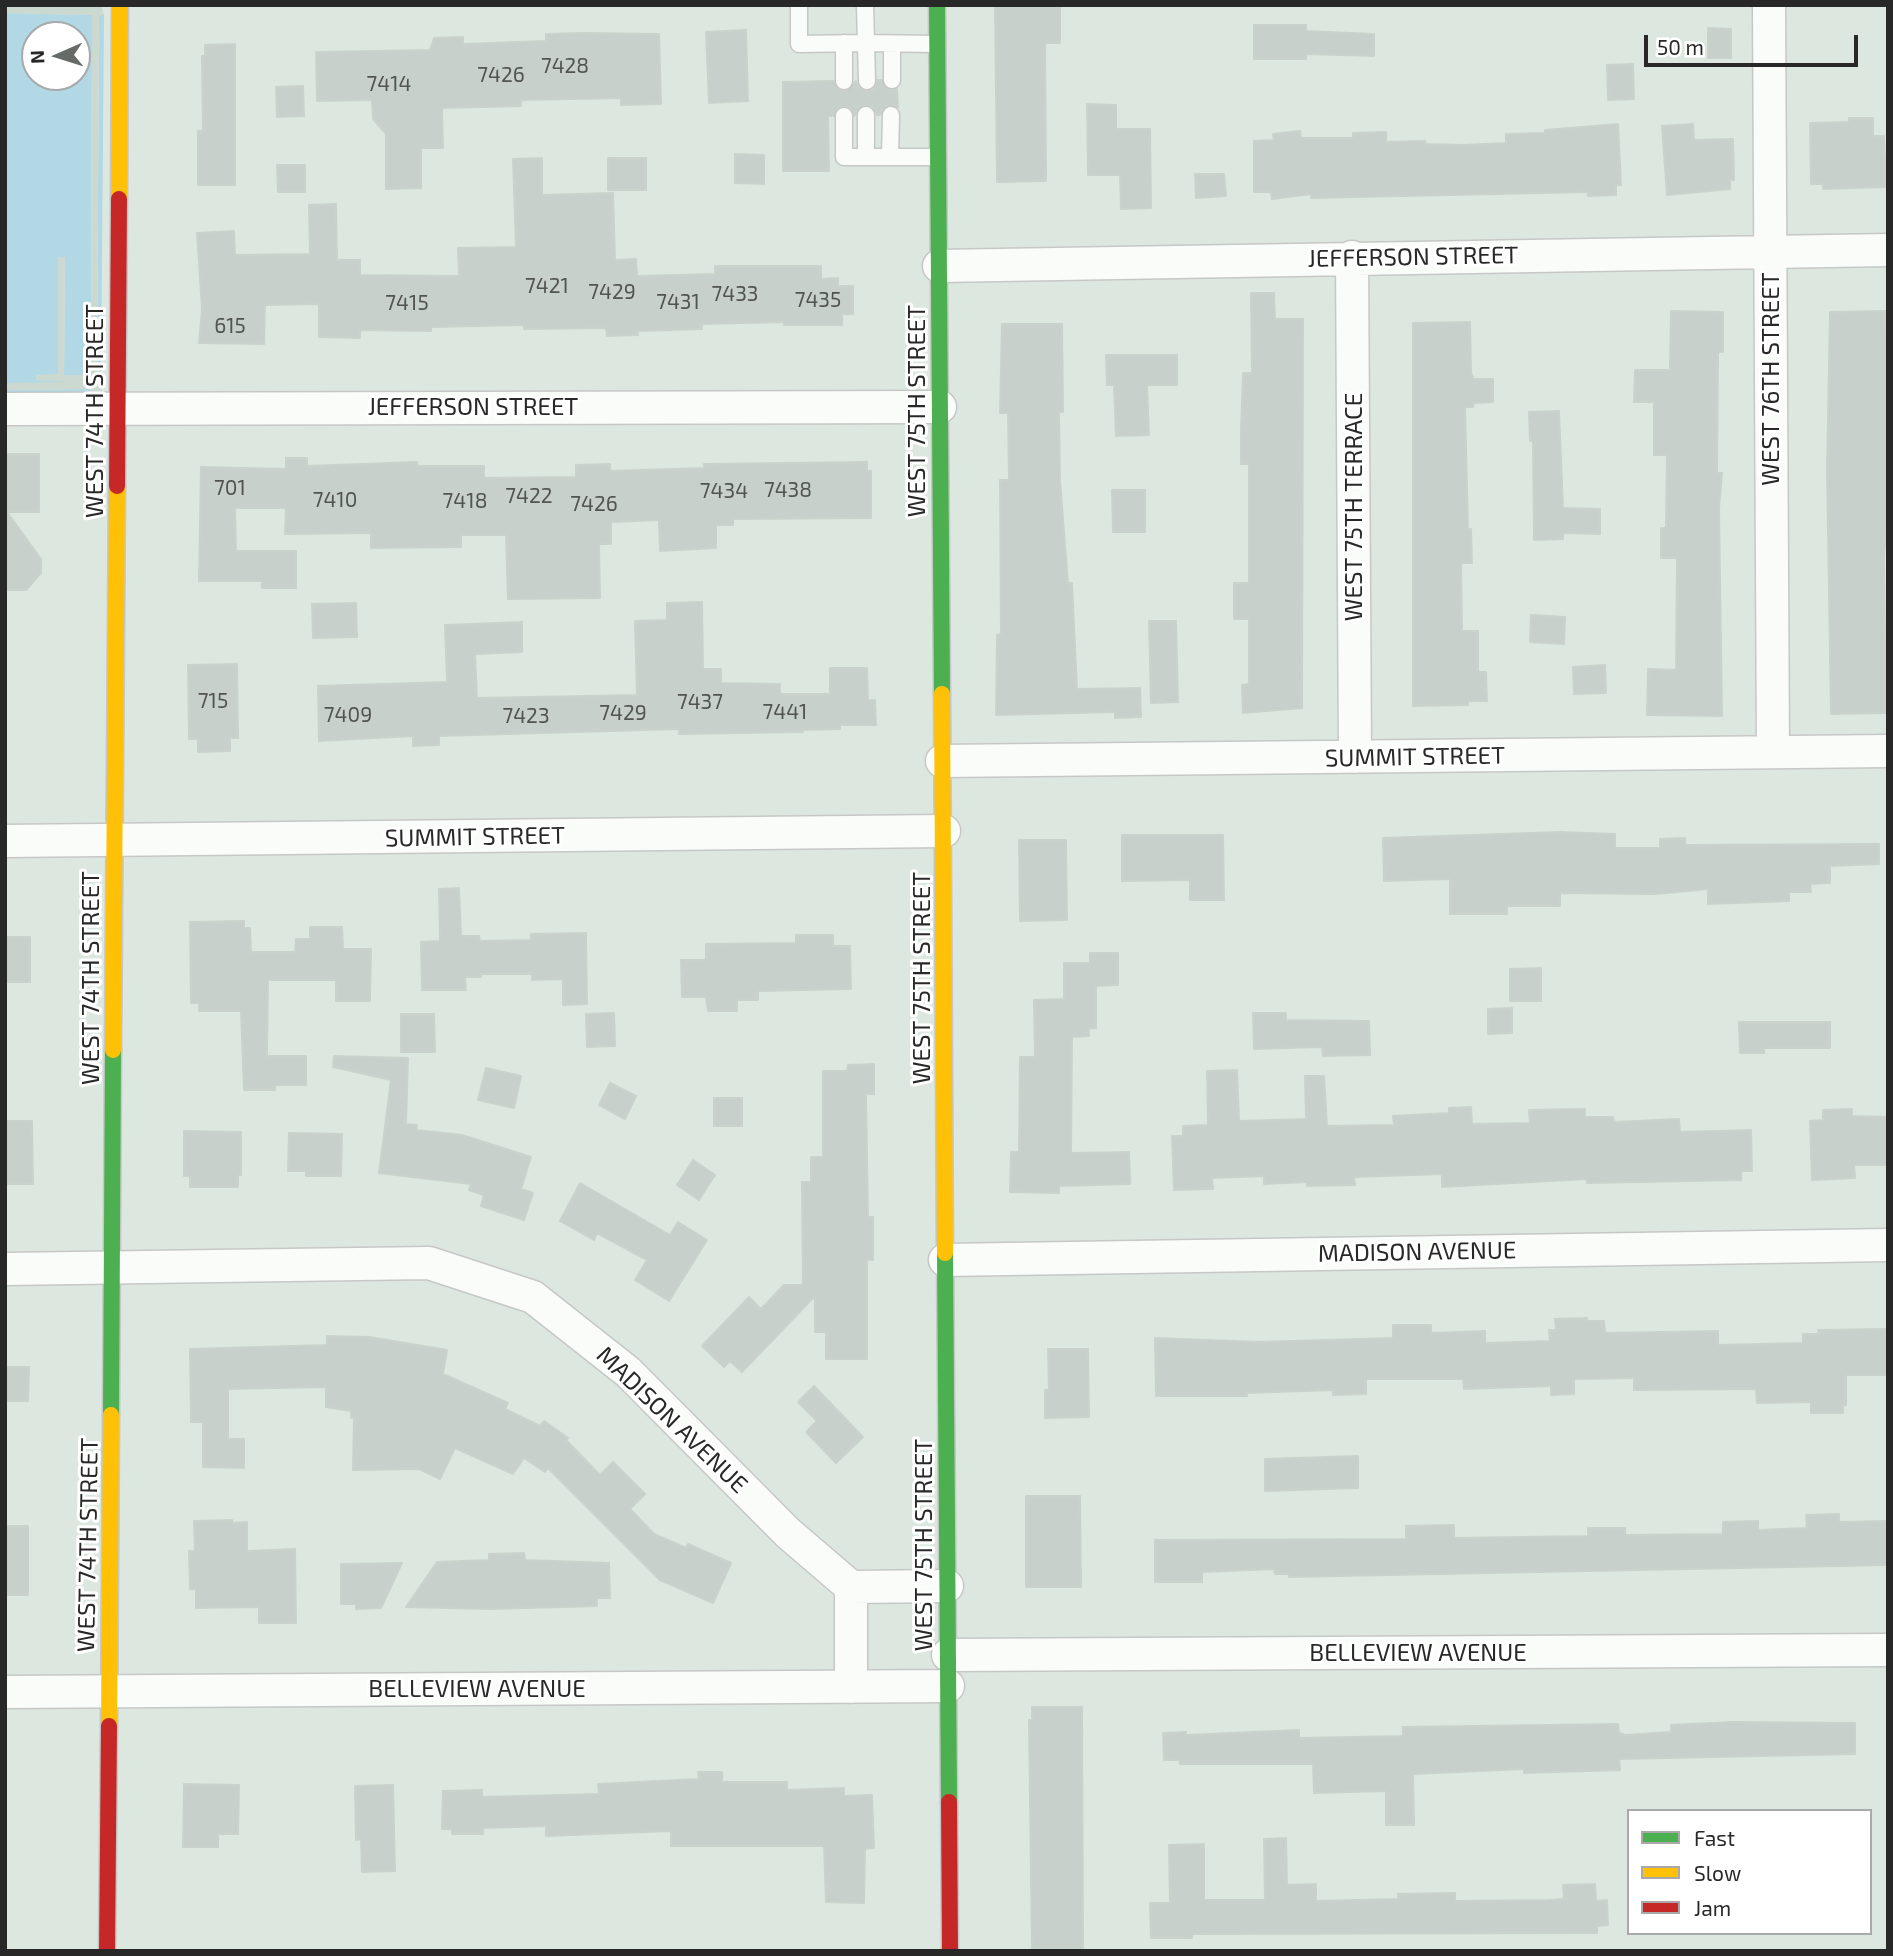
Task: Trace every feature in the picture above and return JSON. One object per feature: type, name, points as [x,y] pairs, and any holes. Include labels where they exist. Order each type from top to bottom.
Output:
[{"type":"main road","name":"WEST 74TH STREET","points":[[107,1951],[120,5]]},
{"type":"main road","name":"WEST 75TH STREET","points":[[937,5],[950,1951]]},
{"type":"street","name":"WEST 76TH STREET","points":[[1769,5],[1773,752]]},
{"type":"street","name":"JEFFERSON STREET","points":[[939,266],[1888,250]]},
{"type":"street","name":"WEST 75TH TERRACE","points":[[1352,257],[1355,757]]},
{"type":"street","name":"JEFFERSON STREET","points":[[5,409],[940,407]]},
{"type":"street","name":"SUMMIT STREET","points":[[943,761],[1888,751]]},
{"type":"street","name":"SUMMIT STREET","points":[[5,841],[944,831]]},
{"type":"street","name":"MADISON AVENUE","points":[[945,1259],[1888,1245]]},
{"type":"street","name":"MADISON AVENUE","points":[[5,1269],[113,1265],[429,1263],[533,1297],[628,1372],[788,1533],[851,1587]]},
{"type":"street","points":[[851,1687],[851,1587],[947,1586]]},
{"type":"street","name":"BELLEVIEW AVENUE","points":[[948,1655],[1888,1650]]},
{"type":"street","name":"BELLEVIEW AVENUE","points":[[5,1692],[948,1686]]},
{"type":"lane","points":[[799,5],[799,44],[938,44]]},
{"type":"lane","points":[[865,5],[867,80]]},
{"type":"lane","points":[[844,43],[844,81]]},
{"type":"lane","points":[[892,44],[892,80]]},
{"type":"lane","points":[[866,115],[866,157]]},
{"type":"lane","points":[[890,157],[891,115]]},
{"type":"lane","points":[[844,116],[845,157],[938,157]]},
{"type":"shaded area","points":[[101,5],[104,15],[99,16],[97,381],[101,382],[102,392],[89,398],[90,389],[5,390],[5,383],[70,382],[36,380],[36,375],[58,374],[58,257],[65,257],[64,375],[91,375],[92,15],[5,13],[5,7]]},
{"type":"shaded area","points":[[5,13],[92,15],[91,376],[64,375],[65,258],[58,258],[58,375],[36,375],[36,380],[70,380],[70,383],[5,383]]},
{"type":"shaded area","points":[[99,15],[104,15],[101,382],[97,382]]},
{"type":"shaded area","points":[[91,389],[89,398],[5,395],[5,390]]},
{"type":"building","points":[[995,5],[1060,5],[1060,43],[1045,43],[1046,181],[997,182]]},
{"type":"building","points":[[1254,25],[1306,25],[1306,31],[1374,34],[1374,56],[1306,54],[1306,59],[1254,59]]},
{"type":"building","points":[[1708,28],[1731,29],[1731,58],[1708,58]]},
{"type":"building","points":[[746,30],[748,101],[709,103],[706,32]]},
{"type":"building","points":[[546,34],[659,34],[661,104],[621,105],[621,98],[521,100],[521,106],[442,108],[443,148],[421,148],[421,188],[386,189],[386,134],[373,119],[372,100],[317,101],[316,52],[430,50],[434,38],[463,37],[463,44],[546,41]]},
{"type":"building","points":[[235,44],[235,185],[198,185],[198,131],[203,131],[202,56],[205,56],[205,45]]},
{"type":"building","points":[[1633,64],[1634,99],[1608,100],[1607,65]]},
{"type":"building","points":[[877,80],[882,80],[887,89],[897,89],[898,107],[887,106],[877,115],[872,106],[865,105],[854,116],[850,107],[839,107],[834,116],[828,116],[829,171],[783,171],[783,82],[834,81],[838,90],[845,91],[856,81],[858,87],[867,91],[873,90]]},
{"type":"building","points":[[303,86],[304,116],[277,117],[276,87]]},
{"type":"building","points":[[1087,104],[1116,105],[1116,129],[1150,129],[1151,208],[1121,209],[1120,175],[1088,175]]},
{"type":"building","points":[[1849,118],[1873,118],[1873,136],[1884,136],[1886,187],[1823,189],[1823,184],[1811,184],[1810,123],[1849,122]]},
{"type":"building","points":[[1618,124],[1621,185],[1616,185],[1616,195],[1588,196],[1588,192],[1311,198],[1311,194],[1272,199],[1271,192],[1254,192],[1254,141],[1274,140],[1273,134],[1300,131],[1301,138],[1353,138],[1353,133],[1386,132],[1386,142],[1425,141],[1426,144],[1464,145],[1506,143],[1506,134],[1545,133],[1545,130]]},
{"type":"building","points":[[1693,124],[1694,140],[1733,139],[1734,180],[1730,180],[1730,189],[1667,195],[1662,126]]},
{"type":"building","points":[[735,154],[764,155],[764,184],[735,183]]},
{"type":"building","points":[[542,158],[542,195],[613,193],[615,260],[636,259],[637,276],[715,274],[715,266],[821,266],[821,279],[838,278],[838,286],[853,286],[853,314],[842,314],[842,325],[784,325],[784,322],[702,324],[702,329],[638,331],[638,335],[607,336],[606,328],[524,329],[524,325],[431,327],[431,331],[360,330],[360,338],[319,337],[319,304],[265,305],[264,344],[199,343],[202,309],[197,233],[234,231],[235,255],[310,254],[309,205],[336,204],[337,260],[360,260],[360,275],[459,276],[458,248],[516,247],[513,159]]},
{"type":"building","points":[[608,158],[646,158],[646,190],[608,190]]},
{"type":"building","points":[[277,165],[305,165],[305,192],[278,192]]},
{"type":"building","points":[[1195,174],[1224,174],[1226,196],[1196,198]]},
{"type":"building","points":[[1251,293],[1274,293],[1275,319],[1303,319],[1302,708],[1243,713],[1242,685],[1249,684],[1249,619],[1234,619],[1234,583],[1249,583],[1249,464],[1241,464],[1241,429],[1243,373],[1252,373]]},
{"type":"building","points":[[1671,311],[1723,312],[1723,352],[1718,352],[1717,473],[1722,473],[1719,508],[1722,716],[1647,715],[1648,669],[1676,670],[1677,558],[1661,558],[1661,528],[1666,528],[1667,455],[1654,455],[1654,402],[1634,402],[1635,370],[1670,370]]},
{"type":"building","points":[[1885,311],[1888,368],[1888,508],[1884,557],[1886,713],[1831,714],[1827,471],[1830,312]]},
{"type":"building","points":[[1470,322],[1471,373],[1474,379],[1493,379],[1493,402],[1474,403],[1473,407],[1465,407],[1468,529],[1471,529],[1472,563],[1461,563],[1462,631],[1478,631],[1478,672],[1486,672],[1487,701],[1468,701],[1468,705],[1413,706],[1413,323]]},
{"type":"building","points":[[1002,324],[1062,324],[1063,412],[1059,412],[1060,481],[1068,583],[1072,583],[1077,689],[1140,688],[1141,717],[1115,718],[1115,712],[996,715],[997,635],[1001,634],[1000,480],[1009,480],[1008,413],[1000,413]]},
{"type":"building","points":[[1106,355],[1177,355],[1177,385],[1147,385],[1149,435],[1116,436],[1114,385],[1107,385]]},
{"type":"building","points":[[1559,411],[1563,508],[1600,509],[1600,534],[1563,533],[1563,539],[1534,540],[1533,441],[1530,441],[1529,412]]},
{"type":"building","points":[[5,454],[39,454],[39,512],[7,512],[41,559],[41,573],[26,590],[5,590]]},
{"type":"building","points":[[286,458],[307,458],[307,466],[417,462],[418,466],[484,466],[484,478],[576,477],[576,465],[610,464],[610,471],[704,468],[704,464],[867,462],[867,471],[871,471],[871,518],[733,519],[733,525],[716,525],[716,548],[660,551],[659,520],[611,522],[611,544],[599,544],[600,598],[508,599],[506,535],[461,535],[461,547],[371,548],[371,533],[285,534],[286,508],[235,508],[236,551],[296,551],[296,588],[262,588],[262,581],[199,581],[201,467],[286,469]]},
{"type":"building","points":[[1112,490],[1145,490],[1145,532],[1113,532]]},
{"type":"building","points":[[702,602],[703,669],[721,669],[721,683],[780,684],[780,694],[830,694],[830,668],[867,668],[868,700],[875,700],[876,725],[840,725],[840,729],[802,730],[803,732],[679,734],[679,729],[439,736],[439,745],[413,746],[413,736],[319,741],[318,686],[447,682],[445,625],[522,622],[522,652],[475,654],[477,698],[637,695],[635,621],[667,620],[667,603]]},
{"type":"building","points":[[356,603],[357,637],[313,638],[312,604]]},
{"type":"building","points":[[1531,615],[1565,617],[1564,644],[1530,642]]},
{"type":"building","points":[[1149,621],[1176,621],[1178,702],[1151,703]]},
{"type":"building","points":[[237,664],[238,738],[230,738],[230,751],[198,752],[198,739],[189,739],[188,665]]},
{"type":"building","points":[[1605,665],[1606,693],[1574,694],[1573,667]]},
{"type":"building","points":[[1560,832],[1615,834],[1615,848],[1660,848],[1660,839],[1685,838],[1685,845],[1879,844],[1879,864],[1830,866],[1830,883],[1810,884],[1811,892],[1789,892],[1789,901],[1708,904],[1708,889],[1655,894],[1560,893],[1560,906],[1507,906],[1507,914],[1450,914],[1450,879],[1384,881],[1383,838]]},
{"type":"building","points":[[1122,835],[1223,835],[1224,900],[1190,900],[1190,880],[1122,881]]},
{"type":"building","points":[[1019,840],[1066,840],[1067,920],[1020,921]]},
{"type":"building","points":[[459,888],[461,936],[479,936],[480,941],[531,940],[531,934],[586,933],[587,1004],[563,1005],[563,979],[532,980],[532,974],[481,974],[481,977],[465,977],[466,990],[422,990],[421,942],[440,941],[439,889]]},
{"type":"building","points":[[244,921],[244,928],[250,928],[251,952],[295,952],[296,939],[310,939],[310,927],[342,927],[343,949],[371,949],[370,1001],[336,1001],[336,980],[268,980],[267,1056],[306,1056],[306,1085],[275,1085],[275,1090],[244,1090],[241,1011],[199,1011],[199,1003],[191,1003],[190,922]]},
{"type":"building","points":[[796,935],[833,935],[833,946],[850,946],[851,989],[758,991],[758,1000],[737,1000],[737,1011],[708,1011],[706,997],[682,997],[681,960],[706,960],[706,944],[796,943]]},
{"type":"building","points":[[5,937],[30,937],[30,982],[5,982]]},
{"type":"building","points":[[1090,953],[1118,953],[1118,985],[1096,986],[1096,1028],[1089,1028],[1089,1036],[1072,1037],[1071,1153],[1129,1152],[1130,1184],[1059,1186],[1059,1193],[1010,1192],[1011,1152],[1019,1152],[1020,1057],[1035,1057],[1034,1000],[1064,999],[1064,963],[1090,963]]},
{"type":"building","points":[[1541,968],[1541,1001],[1510,1001],[1510,969]]},
{"type":"building","points":[[1512,1008],[1512,1033],[1488,1034],[1488,1009]]},
{"type":"building","points":[[614,1013],[615,1046],[587,1047],[586,1014]]},
{"type":"building","points":[[1253,1013],[1286,1013],[1286,1020],[1369,1021],[1370,1055],[1323,1056],[1322,1047],[1254,1049]]},
{"type":"building","points":[[401,1014],[434,1014],[435,1052],[401,1052]]},
{"type":"building","points":[[1739,1022],[1830,1022],[1830,1048],[1764,1048],[1764,1053],[1740,1053]]},
{"type":"building","points":[[334,1056],[408,1058],[406,1124],[417,1125],[416,1130],[462,1135],[531,1157],[521,1189],[533,1193],[524,1220],[481,1206],[484,1195],[469,1190],[471,1184],[379,1173],[391,1080],[333,1067]]},
{"type":"building","points":[[874,1064],[874,1094],[866,1094],[868,1217],[873,1217],[873,1260],[867,1260],[867,1359],[826,1359],[826,1332],[815,1332],[815,1296],[742,1372],[730,1361],[724,1367],[702,1346],[749,1297],[761,1309],[784,1285],[803,1285],[802,1182],[811,1182],[811,1157],[823,1157],[823,1071],[847,1071],[848,1065]]},
{"type":"building","points":[[486,1068],[521,1076],[514,1108],[478,1100]]},
{"type":"building","points":[[1237,1070],[1239,1121],[1306,1119],[1305,1076],[1324,1076],[1327,1126],[1394,1125],[1393,1116],[1449,1113],[1449,1108],[1471,1107],[1472,1124],[1530,1123],[1529,1110],[1585,1109],[1585,1117],[1613,1117],[1614,1122],[1679,1119],[1680,1132],[1751,1130],[1752,1171],[1741,1171],[1741,1180],[1587,1183],[1587,1179],[1442,1187],[1442,1174],[1354,1177],[1355,1185],[1307,1186],[1307,1182],[1264,1184],[1264,1176],[1212,1178],[1213,1189],[1174,1190],[1172,1136],[1183,1136],[1183,1126],[1208,1125],[1207,1071]]},
{"type":"building","points":[[610,1083],[636,1096],[625,1119],[599,1105]]},
{"type":"building","points":[[714,1098],[742,1098],[742,1126],[714,1126]]},
{"type":"building","points":[[1852,1109],[1852,1116],[1888,1117],[1888,1165],[1854,1165],[1855,1178],[1812,1180],[1810,1121],[1823,1120],[1823,1110]]},
{"type":"building","points":[[5,1121],[32,1121],[33,1184],[6,1184]]},
{"type":"building","points":[[184,1131],[241,1132],[241,1175],[238,1175],[238,1187],[190,1187],[190,1176],[184,1176]]},
{"type":"building","points":[[289,1133],[342,1134],[341,1176],[306,1176],[306,1171],[288,1171]]},
{"type":"building","points":[[693,1160],[715,1175],[699,1200],[677,1185]]},
{"type":"building","points":[[580,1183],[670,1235],[678,1222],[707,1240],[669,1301],[635,1280],[647,1260],[597,1233],[594,1240],[560,1221]]},
{"type":"building","points":[[1587,1318],[1587,1321],[1604,1321],[1605,1333],[1718,1331],[1718,1345],[1803,1343],[1803,1334],[1819,1334],[1818,1330],[1888,1329],[1888,1375],[1846,1375],[1846,1405],[1843,1405],[1843,1413],[1811,1413],[1811,1402],[1757,1403],[1756,1389],[1634,1390],[1634,1378],[1574,1379],[1574,1394],[1551,1395],[1551,1386],[1464,1389],[1463,1379],[1366,1379],[1366,1394],[1333,1395],[1333,1390],[1247,1393],[1247,1396],[1156,1396],[1155,1338],[1259,1342],[1393,1338],[1393,1325],[1431,1325],[1431,1333],[1485,1331],[1485,1343],[1550,1341],[1549,1330],[1556,1330],[1555,1319]]},
{"type":"building","points":[[327,1336],[369,1337],[447,1350],[443,1374],[508,1403],[505,1409],[540,1426],[544,1421],[568,1438],[566,1440],[600,1475],[613,1462],[645,1494],[630,1509],[654,1534],[686,1548],[688,1544],[731,1563],[713,1603],[660,1580],[548,1468],[545,1472],[524,1458],[513,1474],[455,1448],[440,1479],[419,1469],[353,1470],[354,1418],[351,1418],[351,1411],[326,1407],[326,1387],[228,1389],[228,1439],[244,1439],[244,1468],[203,1467],[203,1422],[191,1422],[190,1349],[327,1345]]},
{"type":"building","points":[[1048,1349],[1088,1349],[1089,1417],[1045,1418],[1045,1390],[1049,1390]]},
{"type":"building","points":[[5,1367],[29,1367],[28,1401],[5,1401]]},
{"type":"building","points":[[814,1386],[863,1437],[836,1463],[806,1432],[817,1421],[798,1402]]},
{"type":"building","points":[[1358,1456],[1358,1488],[1265,1491],[1265,1459]]},
{"type":"building","points":[[1026,1496],[1080,1496],[1081,1587],[1026,1587]]},
{"type":"building","points":[[1839,1514],[1839,1522],[1888,1521],[1888,1565],[1289,1577],[1289,1574],[1275,1574],[1274,1569],[1202,1572],[1202,1582],[1155,1582],[1155,1540],[1406,1539],[1406,1526],[1454,1525],[1454,1538],[1588,1536],[1588,1528],[1625,1528],[1625,1535],[1723,1534],[1723,1522],[1758,1521],[1758,1530],[1807,1528],[1806,1515]]},
{"type":"building","points":[[232,1520],[232,1523],[247,1522],[247,1551],[295,1549],[296,1623],[259,1623],[259,1607],[196,1608],[196,1589],[190,1589],[189,1551],[195,1551],[194,1521]]},
{"type":"building","points":[[5,1526],[28,1526],[28,1595],[5,1595]]},
{"type":"building","points":[[524,1553],[525,1560],[609,1563],[610,1598],[597,1598],[597,1606],[491,1609],[406,1607],[437,1562],[489,1560],[489,1554]]},
{"type":"building","points":[[402,1563],[381,1608],[356,1609],[356,1604],[341,1604],[341,1564]]},
{"type":"building","points":[[1032,1707],[1082,1707],[1083,1951],[1032,1951],[1029,1720],[1032,1720]]},
{"type":"building","points":[[1733,1722],[1855,1723],[1855,1754],[1619,1759],[1620,1770],[1524,1773],[1524,1769],[1413,1774],[1414,1825],[1386,1825],[1386,1791],[1314,1793],[1313,1764],[1180,1764],[1180,1760],[1164,1760],[1163,1733],[1186,1732],[1186,1735],[1299,1730],[1299,1738],[1403,1736],[1403,1727],[1618,1724],[1619,1733],[1625,1735],[1671,1732],[1671,1725]]},
{"type":"building","points":[[698,1772],[722,1772],[722,1782],[787,1782],[787,1790],[844,1788],[844,1796],[872,1795],[874,1848],[865,1849],[864,1903],[826,1902],[824,1846],[671,1846],[671,1831],[546,1836],[546,1826],[483,1828],[483,1834],[452,1834],[452,1829],[442,1829],[443,1791],[482,1790],[482,1797],[599,1794],[598,1784],[699,1779]]},
{"type":"building","points":[[184,1784],[239,1785],[238,1834],[218,1834],[218,1847],[183,1847]]},
{"type":"building","points":[[393,1785],[395,1871],[362,1872],[361,1839],[356,1840],[355,1786]]},
{"type":"building","points":[[1286,1838],[1287,1885],[1316,1884],[1316,1901],[1398,1899],[1398,1894],[1455,1893],[1455,1901],[1550,1900],[1564,1899],[1563,1885],[1595,1884],[1596,1901],[1607,1900],[1608,1925],[1597,1926],[1597,1933],[1192,1934],[1192,1938],[1151,1938],[1150,1903],[1170,1903],[1169,1845],[1204,1844],[1204,1900],[1265,1900],[1264,1839]]},
{"type":"traffic: fast","points":[[937,5],[942,694]]},
{"type":"traffic: fast","points":[[111,1415],[113,1050]]},
{"type":"traffic: fast","points":[[945,1253],[949,1802]]},
{"type":"traffic: slow","points":[[119,199],[120,5]]},
{"type":"traffic: slow","points":[[113,1050],[117,486]]},
{"type":"traffic: slow","points":[[942,694],[945,1253]]},
{"type":"traffic: slow","points":[[109,1726],[111,1415]]},
{"type":"traffic: jam","points":[[117,486],[119,199]]},
{"type":"traffic: jam","points":[[107,1951],[109,1726]]},
{"type":"traffic: jam","points":[[949,1802],[950,1951]]}]
